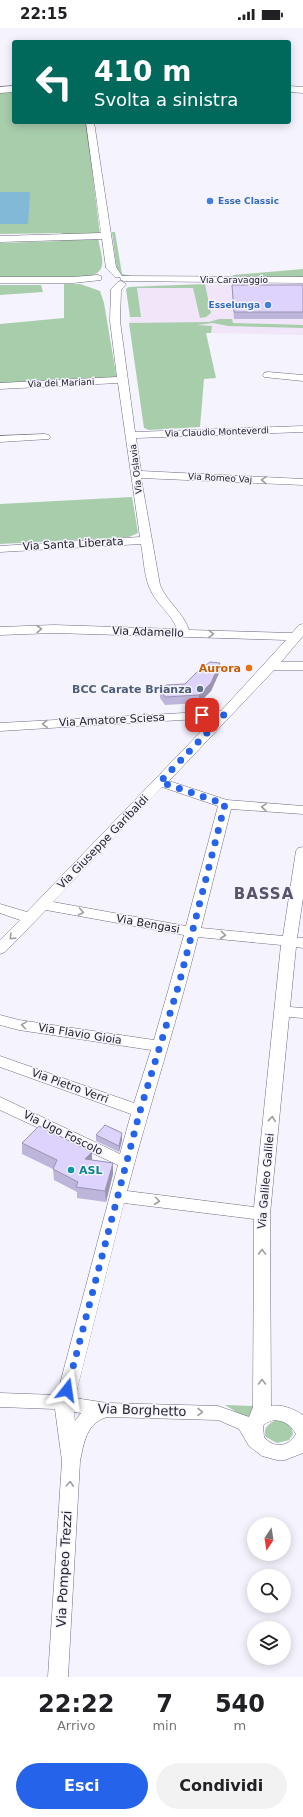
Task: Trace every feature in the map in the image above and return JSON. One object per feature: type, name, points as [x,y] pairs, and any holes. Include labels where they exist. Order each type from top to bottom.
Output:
[{"type":"main road","points":[[0,90],[12,89]]},
{"type":"main road","points":[[291,89],[303,90]]},
{"type":"street","name":"Via Oslavia","points":[[90,124],[105,236],[106,282],[115,321],[132,436],[145,540],[154,585],[158,594],[180,621],[184,633]]},
{"type":"street","points":[[0,239],[105,236]]},
{"type":"street","points":[[0,280],[73,280],[106,282]]},
{"type":"street","name":"Via Oslavia","points":[[106,282],[116,287],[122,280]]},
{"type":"street","name":"Via Caravaggio","points":[[106,282],[122,280],[303,280]]},
{"type":"street","points":[[268,375],[303,378]]},
{"type":"street","name":"Via dei Mariani","points":[[0,386],[123,380]]},
{"type":"street","name":"Via Claudio Monteverdi","points":[[132,436],[303,428]]},
{"type":"street","points":[[0,439],[45,437]]},
{"type":"street","name":"Via Romeo Vaj","points":[[137,474],[303,482]]},
{"type":"street","name":"Via Santa Liberata","points":[[0,548],[145,540]]},
{"type":"street","name":"Via Adamello","points":[[0,631],[54,629],[184,633],[299,633]]},
{"type":"street","name":"Via Giuseppe Garibaldi","points":[[0,949],[271,666],[299,633]]},
{"type":"street","points":[[271,666],[303,666]]},
{"type":"street","name":"Via Amatore Sciesa","points":[[0,727],[214,714],[224,715]]},
{"type":"street","points":[[160,782],[225,804],[303,810]]},
{"type":"street","points":[[64,1403],[119,1196],[126,1162],[192,932],[225,804]]},
{"type":"street","name":"Via Galileo Galilei","points":[[256,1427],[262,1408],[262,1214],[284,1012],[296,942],[303,851]]},
{"type":"street","name":"Via Bengasi","points":[[42,905],[192,932],[296,942]]},
{"type":"street","points":[[0,908],[29,918]]},
{"type":"street","points":[[284,1012],[303,1013]]},
{"type":"street","name":"Via Flavio Gioia","points":[[0,1020],[20,1025],[160,1046]]},
{"type":"street","name":"Via Pietro Verri","points":[[0,1060],[140,1111]]},
{"type":"street","name":"Via Ugo Foscolo","points":[[0,1103],[116,1159],[126,1162]]},
{"type":"street","points":[[119,1196],[262,1214]]},
{"type":"street","name":"Via Borghetto","points":[[0,1400],[48,1401],[107,1410],[218,1413],[256,1427],[260,1446],[273,1452],[288,1452],[294,1449],[303,1437],[298,1420],[292,1416],[280,1412]]},
{"type":"street","name":"Via Pompeo Trezzi","points":[[64,1403],[71,1461]]},
{"type":"street","name":"Via Pompeo Trezzi","points":[[58,1677],[71,1461],[78,1432],[83,1422],[92,1414],[107,1410]]},
{"type":"street","points":[[256,1427],[268,1414],[280,1412],[303,1413]]},
{"type":"shaded area","points":[[303,284],[303,335],[211,333],[211,326],[129,326],[130,317],[126,289],[129,287],[155,285]]},
{"type":"green space","points":[[0,91],[12,91],[12,124],[86,124],[100,234],[0,234]]},
{"type":"green space","points":[[112,232],[115,232],[122,274],[132,276],[183,276],[146,278],[122,276],[117,271]]},
{"type":"green space","points":[[61,238],[98,238],[102,264],[98,272],[84,277],[0,278],[0,243],[61,241]]},
{"type":"green space","points":[[303,269],[303,278],[232,278],[233,275]]},
{"type":"green space","points":[[64,284],[80,284],[100,291],[104,303],[117,380],[0,384],[0,324],[64,318]]},
{"type":"green space","points":[[205,284],[211,313],[206,317],[200,318],[193,288],[137,288],[141,317],[130,317],[126,289],[129,287]]},
{"type":"green space","points":[[0,285],[41,285],[43,292],[0,295]]},
{"type":"green space","points":[[219,319],[232,319],[233,323],[303,325],[303,328],[228,326],[213,323],[197,325],[212,326],[211,333],[206,333],[216,378],[204,379],[200,427],[149,430],[144,428],[129,323],[209,322]]},
{"type":"green space","points":[[132,497],[138,533],[129,537],[0,544],[0,504]]},
{"type":"green space","points":[[225,1405],[253,1406],[255,1411],[246,1418]]},
{"type":"green space","points":[[274,1421],[283,1421],[291,1426],[293,1434],[289,1440],[277,1443],[266,1437],[266,1428]]},
{"type":"water","points":[[0,192],[30,192],[28,224],[0,224]]},
{"type":"building","name":"Esselunga","points":[[232,285],[303,285],[303,312],[234,312]]},
{"type":"building","points":[[210,662],[220,663],[211,683],[199,695],[165,697],[160,690],[166,685],[185,684]]},
{"type":"building","points":[[105,1125],[122,1133],[119,1146],[96,1135]]},
{"type":"building","name":"ASL","points":[[39,1126],[92,1152],[85,1159],[113,1163],[105,1191],[76,1187],[78,1182],[53,1169],[57,1160],[22,1143]]},
{"type":"place","name":"Esse Classic","points":[[210,201]]},
{"type":"place","name":"Esselunga","points":[[268,305]]},
{"type":"place","name":"Aurora","points":[[249,668]]},
{"type":"place","name":"BCC Carate Brianza","points":[[200,689]]},
{"type":"place","name":"ASL","points":[[71,1170]]},
{"type":"district","name":"BASSA","points":[[264,894]]},
{"type":"route","points":[[67,1390],[140,1111],[179,984],[225,804],[160,782],[224,715],[202,715]]}]
